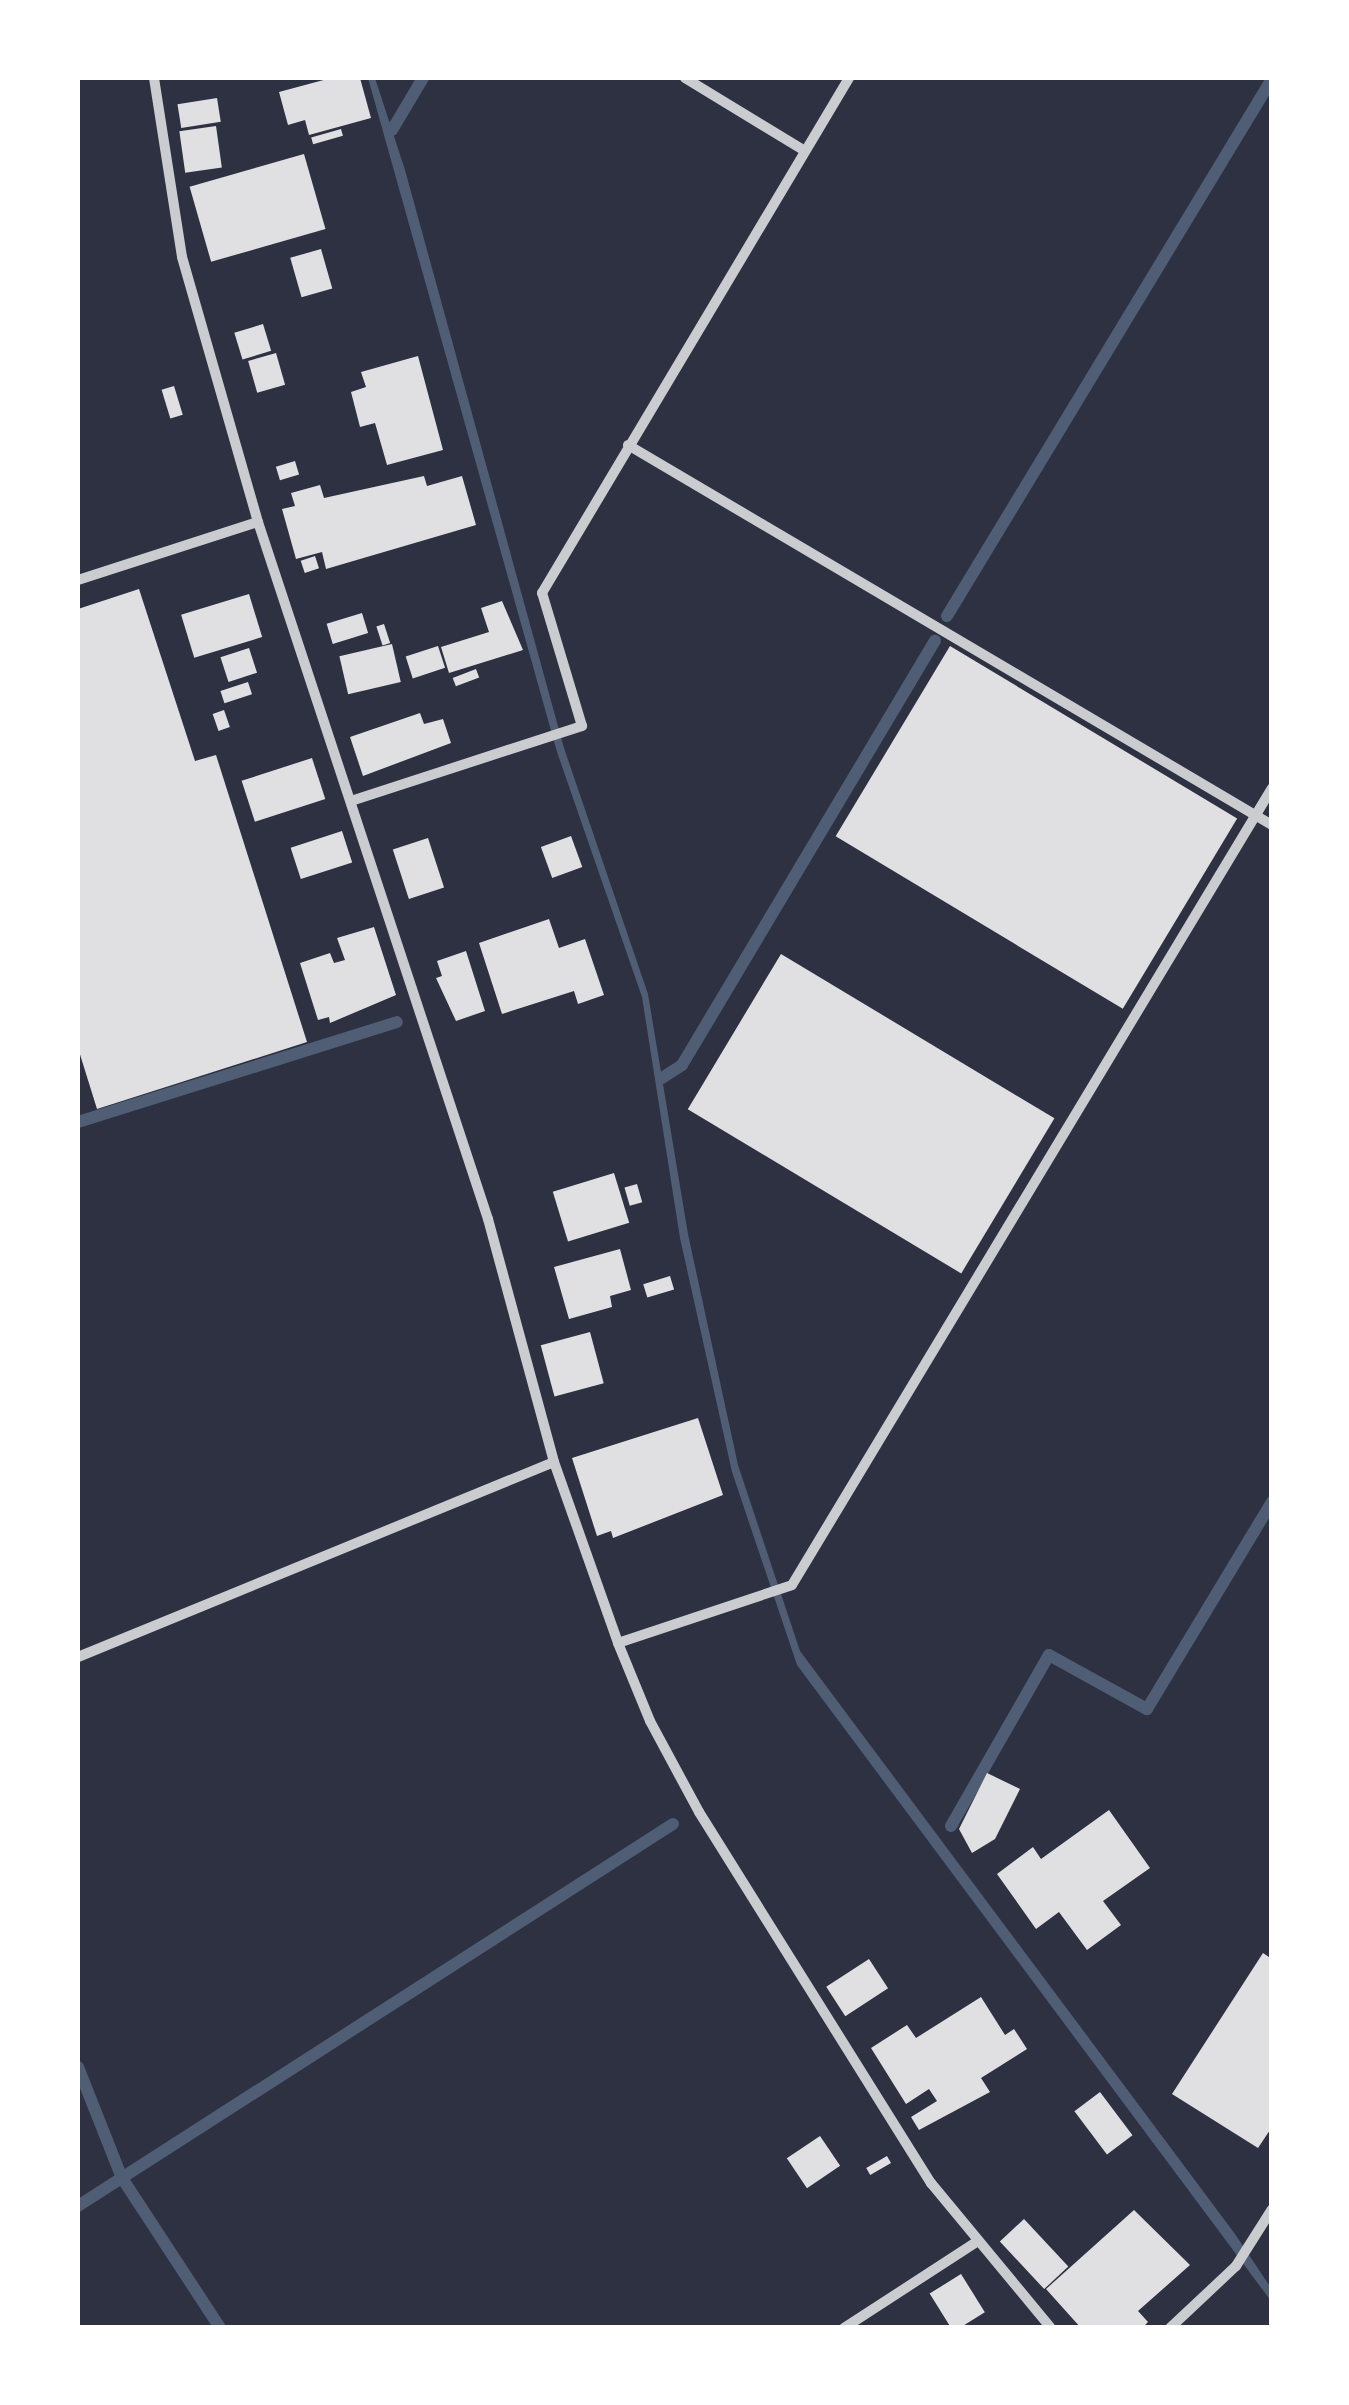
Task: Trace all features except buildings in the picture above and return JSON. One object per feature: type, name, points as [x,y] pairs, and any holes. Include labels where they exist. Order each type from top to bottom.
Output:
[{"type":"street","points":[[154,78],[182,257],[258,522],[488,1219],[554,1462],[618,1643],[650,1722],[699,1812],[975,2243],[1051,2328]]},
{"type":"street","points":[[685,78],[806,151]]},
{"type":"street","points":[[351,801],[582,726],[542,593],[850,78]]},
{"type":"street","points":[[628,446],[1272,825]]},
{"type":"street","points":[[78,580],[258,522]]},
{"type":"street","points":[[618,1643],[792,1585],[1272,788]]},
{"type":"street","points":[[78,1657],[554,1462]]},
{"type":"street","points":[[1170,2328],[1236,2266],[1272,2209]]},
{"type":"street","points":[[844,2328],[975,2243]]},
{"type":"water","points":[[368,78],[375,78],[405,170],[564,748],[648,994],[688,1234],[738,1465],[800,1651],[1235,2234],[1271,2288],[1271,2301],[797,1665],[732,1472],[680,1238],[642,997],[557,752]]},
{"type":"waterway","points":[[392,130],[423,78]]},
{"type":"waterway","points":[[947,616],[1272,79]]},
{"type":"waterway","points":[[662,1078],[682,1065],[935,641]]},
{"type":"waterway","points":[[78,1122],[397,1022]]},
{"type":"waterway","points":[[951,1826],[1049,1655],[1147,1709],[1272,1502]]},
{"type":"waterway","points":[[78,2206],[673,1824]]},
{"type":"waterway","points":[[78,2067],[122,2178],[220,2328]]}]
